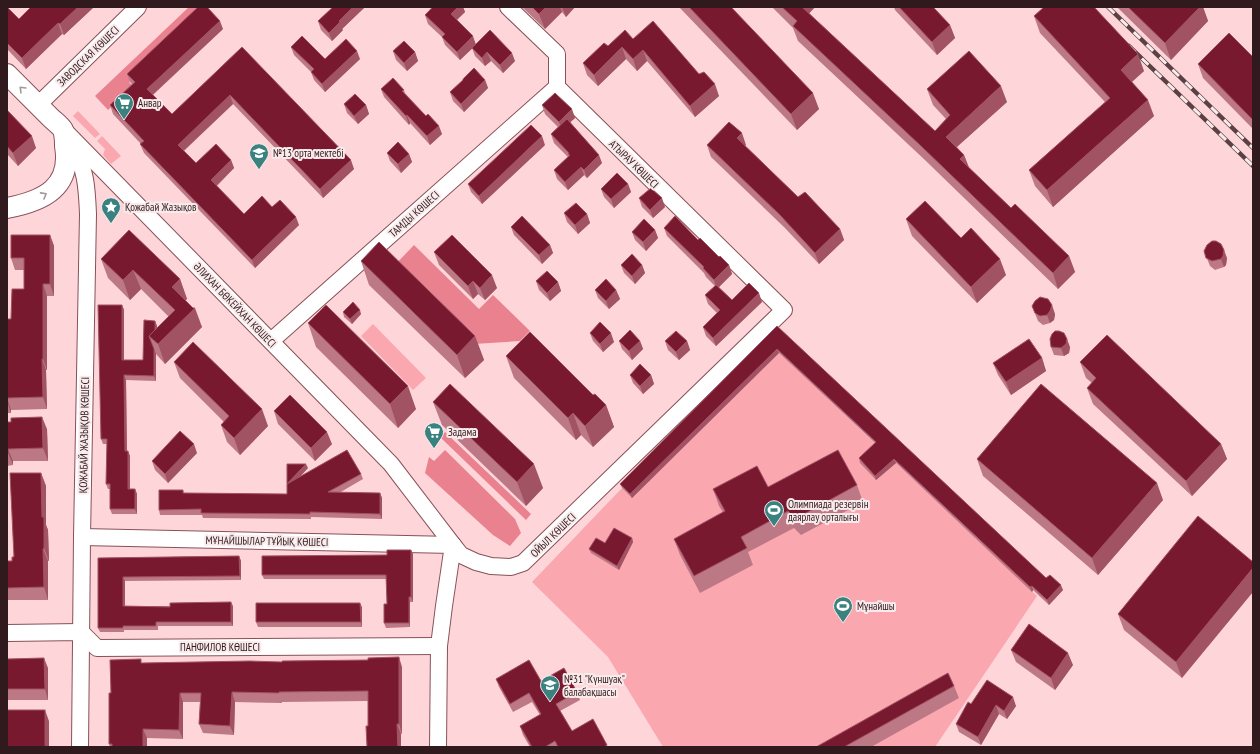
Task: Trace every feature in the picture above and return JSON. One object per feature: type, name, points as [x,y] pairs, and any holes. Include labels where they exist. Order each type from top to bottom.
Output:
[{"type":"main road","name":"ӘЛИХАН БӨКЕЙХАН КӨШЕСІ","points":[[7,74],[63,130]]},
{"type":"main road","points":[[7,208],[17,206],[42,196],[56,187],[61,181],[67,161],[63,130]]},
{"type":"street","name":"ЗАВОДСКАЯ КӨШЕСІ","points":[[38,105],[138,7]]},
{"type":"street","points":[[508,7],[557,54],[557,87]]},
{"type":"street","name":"АТЫРАУ КӨШЕСІ","points":[[557,87],[784,310]]},
{"type":"street","name":"ТАМДЫ КӨШЕСІ","points":[[271,341],[557,87]]},
{"type":"street","name":"ӘЛИХАН БӨКЕЙХАН КӨШЕСІ","points":[[63,130],[391,464],[453,545]]},
{"type":"street","name":"ҚОЖАБАЙ ЖАЗЫҚОВ КӨШЕСІ","points":[[63,130],[79,158],[85,173],[88,214],[80,747]]},
{"type":"street","name":"ОЙЫЛ КӨШЕСІ","points":[[453,545],[461,555],[476,562],[491,566],[511,567],[523,563],[784,310]]},
{"type":"street","name":"МҰНАЙШЫЛАР ТҰЙЫҚ КӨШЕСІ","points":[[82,537],[453,545]]},
{"type":"street","points":[[438,747],[439,646],[453,545]]},
{"type":"street","points":[[7,633],[81,632]]},
{"type":"street","name":"ПАНФИЛОВ КӨШЕСІ","points":[[81,632],[97,648],[439,646]]},
{"type":"shaded area","points":[[189,7],[202,7],[205,10],[129,82],[136,90],[119,100],[108,110],[95,96]]},
{"type":"shaded area","points":[[78,111],[100,134],[95,138],[73,116]]},
{"type":"shaded area","points":[[102,136],[121,156],[111,164],[103,155],[105,149],[97,141]]},
{"type":"shaded area","points":[[414,245],[479,309],[493,295],[530,331],[520,341],[474,344],[394,266]]},
{"type":"shaded area","points":[[373,324],[426,378],[413,390],[361,336]]},
{"type":"shaded area","name":"Олимпиада резервін даярлау орталығы","points":[[779,353],[1037,596],[935,747],[663,747],[608,657],[532,582],[622,488],[632,498]]},
{"type":"shaded area","points":[[445,432],[531,514],[526,520],[440,437]]},
{"type":"shaded area","points":[[445,450],[515,519],[521,533],[510,546],[493,535],[425,473],[429,457],[434,461]]},
{"type":"building","points":[[7,7],[19,19],[31,7],[78,7],[60,24],[58,23],[22,58],[7,43]]},
{"type":"building","points":[[198,7],[207,7],[220,21],[147,89],[172,114],[242,47],[351,160],[320,189],[230,95],[178,145],[196,163],[216,144],[231,160],[211,180],[244,214],[262,196],[272,207],[280,200],[296,217],[252,260],[140,144],[144,141],[110,105],[135,82],[127,74]]},
{"type":"building","points":[[333,7],[353,7],[329,33],[318,21]]},
{"type":"building","points":[[433,7],[458,7],[451,14],[473,36],[457,52],[442,37],[445,34],[425,15]]},
{"type":"building","points":[[532,7],[546,7],[539,14]]},
{"type":"building","points":[[689,7],[731,7],[813,93],[791,114]]},
{"type":"building","points":[[782,7],[802,7],[935,131],[950,115],[927,89],[969,51],[1001,86],[946,137],[964,155],[960,159],[1011,208],[1015,204],[1069,256],[1053,273],[793,26],[797,21]]},
{"type":"building","points":[[899,7],[933,7],[950,25],[932,42]]},
{"type":"building","points":[[1044,7],[1094,7],[1138,54],[1121,70],[1148,100],[1047,190],[1029,170],[1110,98],[1034,16]]},
{"type":"building","points":[[1128,7],[1200,7],[1165,43]]},
{"type":"building","points":[[653,21],[699,74],[704,72],[715,84],[690,106],[643,50],[633,59],[622,47],[594,75],[583,63],[604,43],[608,46],[625,30],[633,39]]},
{"type":"building","points":[[490,30],[512,53],[500,65],[487,52],[482,58],[472,48]]},
{"type":"building","points":[[1229,33],[1253,57],[1253,120],[1198,64]]},
{"type":"building","points":[[302,36],[325,59],[346,39],[357,51],[322,84],[311,72],[314,69],[291,47]]},
{"type":"building","points":[[404,41],[415,52],[404,63],[393,51]]},
{"type":"building","points":[[474,68],[485,80],[461,104],[450,92]]},
{"type":"building","points":[[393,78],[404,90],[402,91],[426,116],[428,114],[439,126],[427,136],[381,89]]},
{"type":"building","points":[[555,93],[572,109],[559,122],[542,105]]},
{"type":"building","points":[[355,94],[366,105],[354,116],[344,104]]},
{"type":"building","points":[[7,110],[32,136],[13,153],[7,146]]},
{"type":"building","points":[[567,119],[599,155],[584,170],[581,167],[565,182],[554,170],[570,155],[551,134]]},
{"type":"building","points":[[729,122],[742,133],[737,138],[798,197],[805,192],[840,229],[815,253],[780,215],[707,145]]},
{"type":"building","points":[[531,125],[542,136],[479,196],[468,184]]},
{"type":"building","points":[[398,142],[409,154],[398,164],[387,153]]},
{"type":"building","points":[[617,173],[628,184],[611,199],[601,189]]},
{"type":"building","points":[[651,188],[662,198],[650,210],[639,198]]},
{"type":"building","points":[[925,201],[961,238],[971,228],[1000,259],[971,287],[906,219]]},
{"type":"building","points":[[576,203],[587,214],[575,225],[564,213]]},
{"type":"building","points":[[522,216],[550,245],[539,255],[511,227]]},
{"type":"building","points":[[675,216],[698,240],[700,238],[729,265],[714,280],[703,268],[704,267],[664,228]]},
{"type":"building","points":[[644,219],[655,230],[643,242],[632,232]]},
{"type":"building","points":[[129,230],[180,279],[172,287],[193,308],[195,308],[158,344],[149,336],[175,310],[133,270],[123,280],[101,259]]},
{"type":"building","points":[[11,235],[50,235],[50,284],[43,284],[43,397],[7,398],[7,319],[11,319],[12,289],[24,289],[24,258],[11,258]]},
{"type":"building","points":[[452,235],[492,275],[480,288],[473,281],[468,286],[434,252]]},
{"type":"building","points":[[1212,241],[1216,241],[1221,244],[1224,250],[1221,259],[1212,261],[1206,258],[1204,251],[1207,245]]},
{"type":"building","points":[[379,242],[475,336],[457,355],[361,261]]},
{"type":"building","points":[[632,254],[642,265],[632,276],[621,265]]},
{"type":"building","points":[[547,271],[558,282],[547,293],[536,281]]},
{"type":"building","points":[[606,279],[616,290],[606,301],[595,290]]},
{"type":"building","points":[[749,283],[759,293],[713,338],[703,327],[720,310],[705,295],[716,285],[732,300]]},
{"type":"building","points":[[1040,297],[1048,299],[1052,305],[1047,315],[1040,316],[1035,313],[1032,306]]},
{"type":"building","points":[[353,302],[360,310],[350,319],[343,312]]},
{"type":"building","points":[[98,305],[122,305],[122,360],[143,360],[144,320],[155,321],[155,330],[149,336],[154,349],[154,376],[124,375],[125,451],[128,451],[128,489],[135,489],[135,509],[110,509],[110,484],[106,484],[107,439],[101,439]]},
{"type":"building","points":[[326,305],[408,386],[390,404],[308,323]]},
{"type":"building","points":[[600,322],[611,333],[600,344],[590,333]]},
{"type":"building","points":[[777,326],[1046,578],[1050,575],[1061,585],[1047,600],[1032,586],[1030,587],[894,459],[875,476],[859,458],[876,442],[777,349],[630,494],[620,484]]},
{"type":"building","points":[[630,330],[640,341],[629,351],[619,341]]},
{"type":"building","points":[[676,331],[687,341],[676,352],[665,341]]},
{"type":"building","points":[[1055,331],[1064,333],[1067,339],[1066,344],[1061,348],[1051,347],[1050,339]]},
{"type":"building","points":[[530,332],[593,395],[595,394],[606,405],[585,426],[573,413],[568,418],[506,356]]},
{"type":"building","points":[[1107,335],[1221,444],[1186,481],[1087,388],[1096,378],[1080,362]]},
{"type":"building","points":[[1029,339],[1042,358],[1006,382],[993,363]]},
{"type":"building","points":[[193,342],[262,409],[234,438],[221,425],[229,416],[174,362]]},
{"type":"building","points":[[640,364],[651,375],[640,386],[630,375]]},
{"type":"building","points":[[450,384],[534,464],[517,482],[433,402]]},
{"type":"building","points":[[1041,384],[1157,483],[1092,558],[977,459]]},
{"type":"building","points":[[290,395],[327,432],[311,448],[274,411]]},
{"type":"building","points":[[42,417],[43,448],[8,449],[7,453],[7,422],[11,422],[11,418]]},
{"type":"building","points":[[180,431],[194,444],[165,474],[152,461]]},
{"type":"building","points":[[347,450],[361,474],[328,492],[380,493],[380,514],[310,512],[310,514],[201,513],[201,509],[159,510],[159,490],[183,490],[183,493],[287,494],[287,484]]},
{"type":"building","points":[[838,450],[857,485],[795,519],[788,511],[741,537],[747,548],[694,576],[674,539],[725,511],[713,489],[757,466],[768,487]]},
{"type":"building","points":[[287,464],[306,464],[287,484]]},
{"type":"building","points":[[10,473],[41,473],[42,517],[44,517],[44,587],[7,588],[7,561],[12,561],[12,557],[14,557]]},
{"type":"building","points":[[1198,516],[1253,562],[1253,568],[1176,662],[1118,614]]},
{"type":"building","points":[[614,528],[632,538],[617,566],[589,549],[596,538],[605,543]]},
{"type":"building","points":[[387,550],[411,550],[411,597],[409,597],[409,623],[384,623],[384,604],[387,604],[386,575],[262,575],[262,556],[387,555]]},
{"type":"building","points":[[239,556],[240,576],[123,577],[123,606],[170,607],[170,603],[231,602],[231,622],[156,622],[156,626],[98,628],[98,558]]},
{"type":"building","points":[[256,603],[360,603],[361,622],[256,622]]},
{"type":"building","points":[[1029,624],[1068,653],[1051,678],[1011,650]]},
{"type":"building","points":[[399,657],[399,724],[397,724],[398,747],[367,747],[366,726],[368,726],[368,691],[279,693],[232,692],[230,726],[199,724],[201,693],[180,693],[179,730],[143,729],[143,747],[112,747],[112,744],[109,744],[109,693],[111,693],[110,660],[141,659],[141,663],[250,661],[282,662],[368,660],[368,658]]},
{"type":"building","points":[[44,658],[45,689],[7,689],[7,659]]},
{"type":"building","points":[[529,660],[541,681],[564,668],[577,692],[556,704],[572,731],[593,719],[607,745],[604,747],[558,747],[555,741],[545,747],[532,747],[520,726],[541,714],[529,693],[510,704],[496,679]]},
{"type":"building","points":[[948,673],[954,686],[844,747],[816,747]]},
{"type":"building","points":[[987,680],[1013,697],[1004,711],[996,705],[978,737],[956,724],[968,702],[971,704]]},
{"type":"building","points":[[7,710],[45,710],[45,747],[7,747]]},
{"type":"railway","points":[[1108,7],[1253,148]]},
{"type":"railway","points":[[1129,46],[1253,166]]},
{"type":"place","name":"Анвар","points":[[124,120]]},
{"type":"place","name":"№13 орта мектебі","points":[[259,170]]},
{"type":"place","name":"Қожабай Жазықов","points":[[111,224]]},
{"type":"place","name":"Задама","points":[[434,449]]},
{"type":"place","name":"Олимпиада резервін даярлау орталығы","points":[[774,527]]},
{"type":"place","name":"Мұнайшы","points":[[843,623]]},
{"type":"place","name":"№31 \"Күншуақ\" балабақшасы","points":[[550,702]]}]
